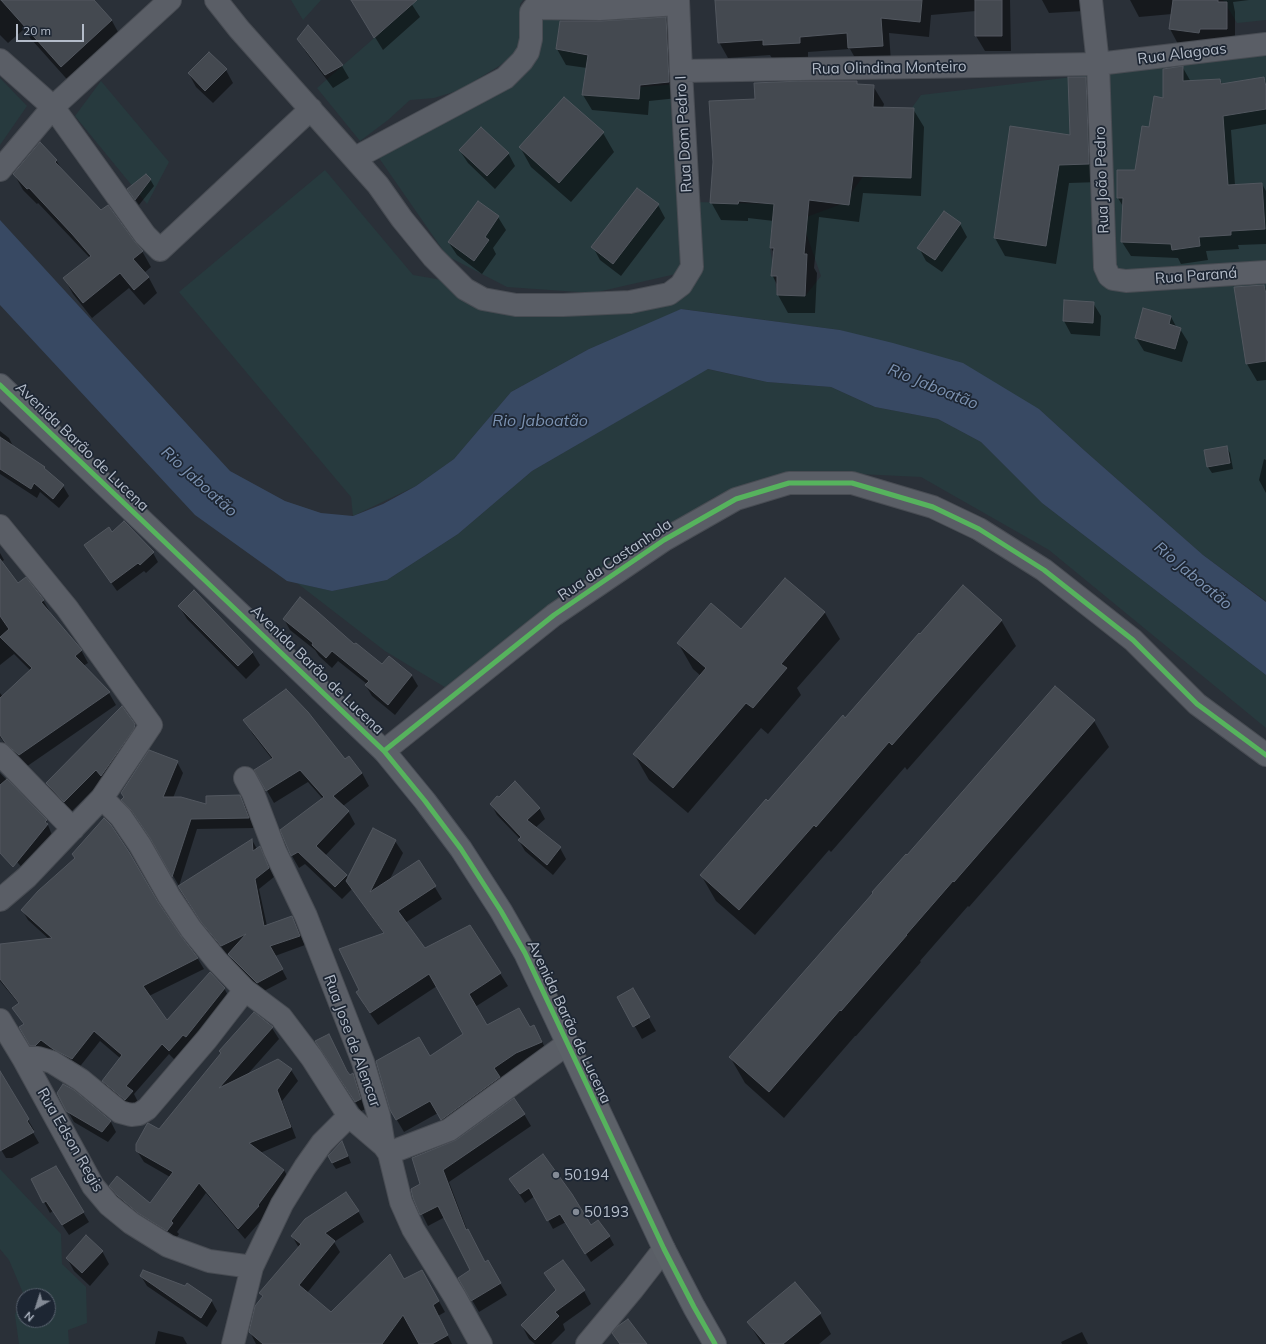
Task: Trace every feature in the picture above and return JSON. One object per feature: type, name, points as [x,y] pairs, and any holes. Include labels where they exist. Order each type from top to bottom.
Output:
[{"type":"main road","name":"Avenida Barão de Lucena","points":[[0,385],[384,751],[462,849],[501,911],[525,953],[664,1249],[715,1344]]},
{"type":"street","points":[[0,170],[53,107],[170,0]]},
{"type":"street","points":[[216,0],[239,29],[355,158],[505,78],[522,61],[528,52],[531,39],[531,12],[534,8],[600,9],[678,2]]},
{"type":"street","name":"Rua João Pedro","points":[[1091,0],[1098,64],[1105,268],[1109,276],[1113,279],[1126,281]]},
{"type":"street","name":"Rua Dom Pedro I","points":[[355,158],[378,185],[402,219],[433,257],[465,289],[484,299],[516,305],[563,305],[630,302],[669,294],[681,285],[692,267],[680,71],[678,2]]},
{"type":"street","name":"Rua Alagoas","points":[[1098,64],[1266,44]]},
{"type":"street","points":[[0,60],[53,107],[145,235],[160,250],[311,109]]},
{"type":"street","name":"Rua Olindina Monteiro","points":[[680,71],[1098,64]]},
{"type":"street","name":"Rua Paraná","points":[[1126,281],[1266,272]]},
{"type":"street","name":"Rua da Castanhola","points":[[384,751],[554,615],[664,540],[736,499],[789,483],[852,483],[933,507],[980,529],[1044,570],[1133,640],[1197,704],[1266,755]]},
{"type":"street","points":[[0,526],[67,608],[151,725],[102,798],[27,877],[0,900]]},
{"type":"street","points":[[0,754],[73,829]]},
{"type":"street","name":"Rua Jose de Alencar","points":[[245,778],[253,793],[275,851],[306,916],[363,1062],[379,1116],[382,1145],[401,1202],[413,1229],[455,1297],[481,1344]]},
{"type":"street","points":[[102,798],[121,817],[191,930],[217,961],[245,990],[281,1017],[312,1058],[349,1116],[382,1145],[449,1130],[567,1044]]},
{"type":"street","points":[[23,1058],[38,1058],[52,1062],[81,1080],[120,1112],[131,1115],[139,1114],[147,1109],[167,1086],[207,1039],[245,990]]},
{"type":"street","name":"Rua Edson Regis","points":[[0,1020],[23,1058],[93,1186],[109,1205],[131,1223],[168,1246],[209,1261],[252,1267]]},
{"type":"street","points":[[233,1344],[252,1267],[282,1204],[322,1143],[349,1116]]},
{"type":"street","points":[[587,1344],[664,1249]]},
{"type":"green space","points":[[291,0],[321,0],[303,20]]},
{"type":"green space","points":[[410,0],[523,0],[520,4],[524,47],[499,66],[460,90],[434,98],[410,100],[388,120],[360,141],[317,88],[413,4]]},
{"type":"green space","points":[[1223,0],[1266,0],[1266,20],[1237,23]]},
{"type":"green space","points":[[541,17],[561,17],[556,49],[588,56],[584,95],[639,99],[640,87],[677,84],[680,273],[593,293],[507,287],[447,256],[379,158],[526,69]]},
{"type":"green space","points":[[1266,54],[1266,601],[1203,555],[1039,409],[840,330],[682,309],[589,349],[511,392],[454,459],[416,486],[353,516],[351,497],[179,292],[325,170],[413,275],[442,280],[479,308],[663,302],[697,281],[695,202],[774,204],[770,248],[777,295],[805,296],[821,276],[801,219],[844,203],[921,95]]},
{"type":"green space","points":[[0,78],[27,106],[0,145]]},
{"type":"green space","points":[[101,81],[169,162],[147,204],[75,116]]},
{"type":"green space","points":[[707,369],[767,382],[831,387],[875,407],[938,419],[981,442],[1042,503],[1266,675],[1266,728],[1049,550],[921,477],[797,471],[713,498],[615,564],[448,689],[385,651],[297,583],[332,591],[387,580],[458,534],[532,471]]},
{"type":"green space","points":[[0,1169],[61,1234],[62,1264],[86,1287],[87,1323],[68,1330],[69,1344],[19,1344],[17,1328],[56,1328],[56,1288],[21,1288],[9,1260],[0,1249]]},
{"type":"water","name":"Rio Jaboatão","points":[[0,220],[230,471],[285,501],[321,513],[353,516],[383,504],[416,486],[454,459],[511,392],[589,349],[681,309],[840,330],[963,363],[1039,409],[1203,555],[1266,602],[1266,675],[1042,503],[981,442],[938,419],[875,407],[831,387],[767,382],[708,369],[532,471],[458,534],[387,580],[332,591],[287,581],[195,515],[0,305]]},
{"type":"building","points":[[1,0],[94,0],[112,20],[61,67]]},
{"type":"building","points":[[351,0],[417,0],[374,38]]},
{"type":"building","points":[[715,0],[922,0],[920,22],[881,18],[883,46],[848,48],[847,33],[800,37],[800,43],[763,45],[763,40],[718,43]]},
{"type":"building","points":[[975,0],[1002,0],[1002,36],[975,36]]},
{"type":"building","points":[[1173,0],[1218,0],[1218,2],[1227,2],[1227,29],[1200,29],[1199,33],[1169,29]]},
{"type":"building","points":[[666,17],[669,82],[640,85],[639,99],[582,95],[588,55],[556,49],[560,21],[601,21]]},
{"type":"building","points":[[308,25],[343,65],[325,75],[297,39]]},
{"type":"building","points":[[209,52],[227,69],[205,91],[188,73]]},
{"type":"building","points":[[1183,66],[1183,81],[1220,79],[1221,84],[1264,77],[1266,87],[1266,109],[1223,116],[1228,185],[1262,183],[1265,229],[1231,231],[1231,235],[1199,237],[1200,246],[1172,250],[1171,244],[1121,242],[1123,198],[1117,198],[1117,170],[1135,170],[1142,126],[1149,127],[1154,96],[1163,98],[1163,69]]},
{"type":"building","points":[[1068,77],[1086,77],[1089,164],[1059,165],[1046,246],[994,238],[1010,126],[1070,135]]},
{"type":"building","points":[[857,81],[857,84],[874,85],[873,107],[914,108],[911,178],[853,176],[849,205],[809,200],[804,254],[807,254],[805,296],[777,295],[777,276],[771,276],[774,248],[770,248],[774,204],[739,201],[738,204],[710,203],[713,162],[709,101],[755,99],[754,83]]},
{"type":"building","points":[[564,97],[604,132],[559,183],[519,147]]},
{"type":"building","points":[[481,127],[509,153],[487,176],[459,150]]},
{"type":"building","points":[[40,142],[57,160],[55,162],[101,210],[108,205],[143,251],[133,259],[149,277],[134,290],[120,273],[83,303],[63,278],[91,256],[29,188],[27,189],[13,174]]},
{"type":"building","points":[[146,174],[151,179],[135,200],[127,189]]},
{"type":"building","points":[[637,188],[659,204],[613,264],[591,247]]},
{"type":"building","points":[[478,201],[499,216],[485,237],[489,240],[474,261],[448,242]]},
{"type":"building","points":[[944,211],[961,223],[935,260],[917,248]]},
{"type":"building","points":[[1264,285],[1266,294],[1266,361],[1246,364],[1234,287]]},
{"type":"building","points":[[1064,300],[1094,302],[1093,323],[1063,321]]},
{"type":"building","points":[[1143,308],[1171,316],[1169,324],[1181,328],[1175,349],[1135,338]]},
{"type":"building","points":[[0,437],[45,467],[44,468],[64,485],[53,499],[34,483],[31,489],[0,469]]},
{"type":"building","points":[[1227,446],[1230,463],[1207,467],[1204,450]]},
{"type":"building","points":[[124,521],[154,552],[140,565],[138,563],[111,583],[84,545],[109,527],[112,532]]},
{"type":"building","points":[[0,559],[18,583],[26,577],[44,600],[41,602],[82,650],[75,656],[110,692],[19,755],[6,744],[0,735],[0,698],[32,668],[0,637],[9,629],[0,616]]},
{"type":"building","points":[[785,578],[825,612],[781,664],[787,668],[753,708],[746,703],[673,788],[633,754],[706,668],[677,643],[711,603],[741,629]]},
{"type":"building","points":[[963,585],[1002,620],[892,745],[889,742],[816,827],[814,825],[739,910],[700,875],[766,799],[768,801],[843,715],[845,718]]},
{"type":"building","points":[[194,590],[253,652],[238,666],[178,606]]},
{"type":"building","points":[[300,597],[354,644],[356,643],[382,664],[389,656],[412,675],[388,705],[365,685],[369,681],[332,651],[326,658],[312,645],[313,643],[283,619]]},
{"type":"building","points":[[1055,686],[1095,720],[769,1092],[729,1057],[873,893],[872,892],[906,854],[907,855]]},
{"type":"building","points":[[286,689],[308,712],[345,759],[349,756],[362,773],[333,796],[349,811],[316,846],[347,875],[335,887],[298,852],[291,856],[280,830],[324,797],[300,770],[266,791],[254,770],[273,758],[243,720]]},
{"type":"building","points":[[122,706],[135,724],[134,729],[101,776],[96,770],[64,802],[46,783]]},
{"type":"building","points":[[149,750],[178,761],[163,797],[181,797],[206,804],[206,796],[240,795],[249,818],[191,819],[172,877],[150,838],[131,810],[121,800],[124,797],[121,793]]},
{"type":"building","points":[[7,779],[47,820],[45,822],[48,824],[13,867],[0,853],[0,785]]},
{"type":"building","points":[[515,781],[540,808],[527,820],[561,847],[547,865],[518,840],[521,837],[490,804]]},
{"type":"building","points":[[104,818],[111,825],[129,852],[158,902],[198,958],[143,986],[167,1020],[210,972],[225,988],[186,1037],[183,1035],[169,1051],[162,1044],[126,1086],[133,1091],[125,1100],[102,1081],[122,1055],[94,1031],[72,1059],[53,1049],[41,1040],[35,1046],[30,1046],[19,1027],[24,1024],[12,1008],[19,1003],[0,979],[0,944],[52,938],[21,910],[38,891],[75,858],[72,854]]},
{"type":"building","points":[[373,828],[396,840],[370,892],[419,860],[436,886],[398,911],[425,948],[470,925],[501,973],[469,994],[487,1025],[519,1008],[530,1027],[534,1025],[542,1042],[516,1053],[494,1068],[500,1077],[441,1120],[430,1101],[396,1120],[390,1110],[376,1061],[419,1037],[430,1056],[463,1034],[429,974],[370,1013],[356,992],[359,990],[339,949],[384,933],[346,881]]},
{"type":"building","points":[[252,839],[253,851],[260,846],[269,868],[255,879],[264,926],[292,916],[300,936],[270,946],[283,969],[257,983],[228,954],[246,934],[221,946],[201,922],[178,886]]},
{"type":"building","points":[[633,988],[650,1017],[633,1027],[617,997]]},
{"type":"building","points":[[254,1012],[273,1027],[219,1088],[278,1059],[292,1069],[277,1090],[291,1127],[249,1143],[284,1170],[258,1205],[259,1206],[238,1229],[199,1183],[171,1221],[173,1223],[167,1231],[138,1213],[109,1186],[117,1176],[150,1203],[173,1172],[136,1151],[136,1144],[148,1123],[159,1129],[221,1053],[219,1051]]},
{"type":"building","points":[[329,1034],[347,1071],[350,1075],[353,1073],[361,1099],[355,1102],[315,1041]]},
{"type":"building","points":[[0,1071],[29,1119],[27,1121],[34,1132],[0,1151]]},
{"type":"building","points":[[63,1084],[74,1090],[111,1121],[102,1132],[66,1111],[57,1093]]},
{"type":"building","points":[[514,1098],[525,1114],[443,1170],[466,1230],[468,1229],[485,1262],[488,1260],[501,1283],[471,1301],[458,1278],[470,1270],[438,1206],[420,1215],[411,1189],[420,1184],[412,1158],[456,1140]]},
{"type":"building","points":[[342,1141],[348,1156],[332,1163],[328,1156]]},
{"type":"building","points":[[543,1154],[572,1194],[591,1225],[598,1220],[610,1236],[585,1254],[560,1214],[547,1221],[529,1188],[520,1194],[509,1179]]},
{"type":"building","points":[[56,1166],[84,1212],[62,1225],[46,1201],[43,1203],[31,1179]]},
{"type":"building","points":[[346,1192],[359,1211],[325,1233],[335,1241],[299,1285],[331,1312],[390,1254],[404,1279],[422,1270],[439,1301],[433,1305],[448,1335],[432,1344],[419,1344],[403,1315],[382,1344],[263,1344],[249,1332],[255,1306],[263,1296],[259,1293],[301,1244],[291,1236],[305,1219]]},
{"type":"building","points":[[86,1235],[103,1251],[82,1273],[66,1258]]},
{"type":"building","points":[[563,1260],[585,1290],[555,1312],[559,1316],[535,1340],[521,1325],[556,1290],[544,1273]]},
{"type":"building","points":[[143,1270],[185,1286],[187,1283],[212,1300],[201,1318],[140,1276]]},
{"type":"building","points":[[795,1282],[821,1313],[783,1344],[766,1344],[747,1322]]},
{"type":"building","points":[[628,1319],[647,1344],[620,1344],[612,1333],[618,1326]]},
{"type":"cycle path","points":[[0,385],[384,751],[425,801],[461,849],[501,911],[525,953],[664,1249],[715,1344]]},
{"type":"cycle path","points":[[384,751],[554,615],[664,540],[736,499],[789,483],[852,483],[933,507],[979,529],[1044,570],[1133,640],[1197,704],[1266,755]]},
{"type":"place","name":"50194","points":[[556,1175]]},
{"type":"place","name":"50193","points":[[576,1212]]}]
